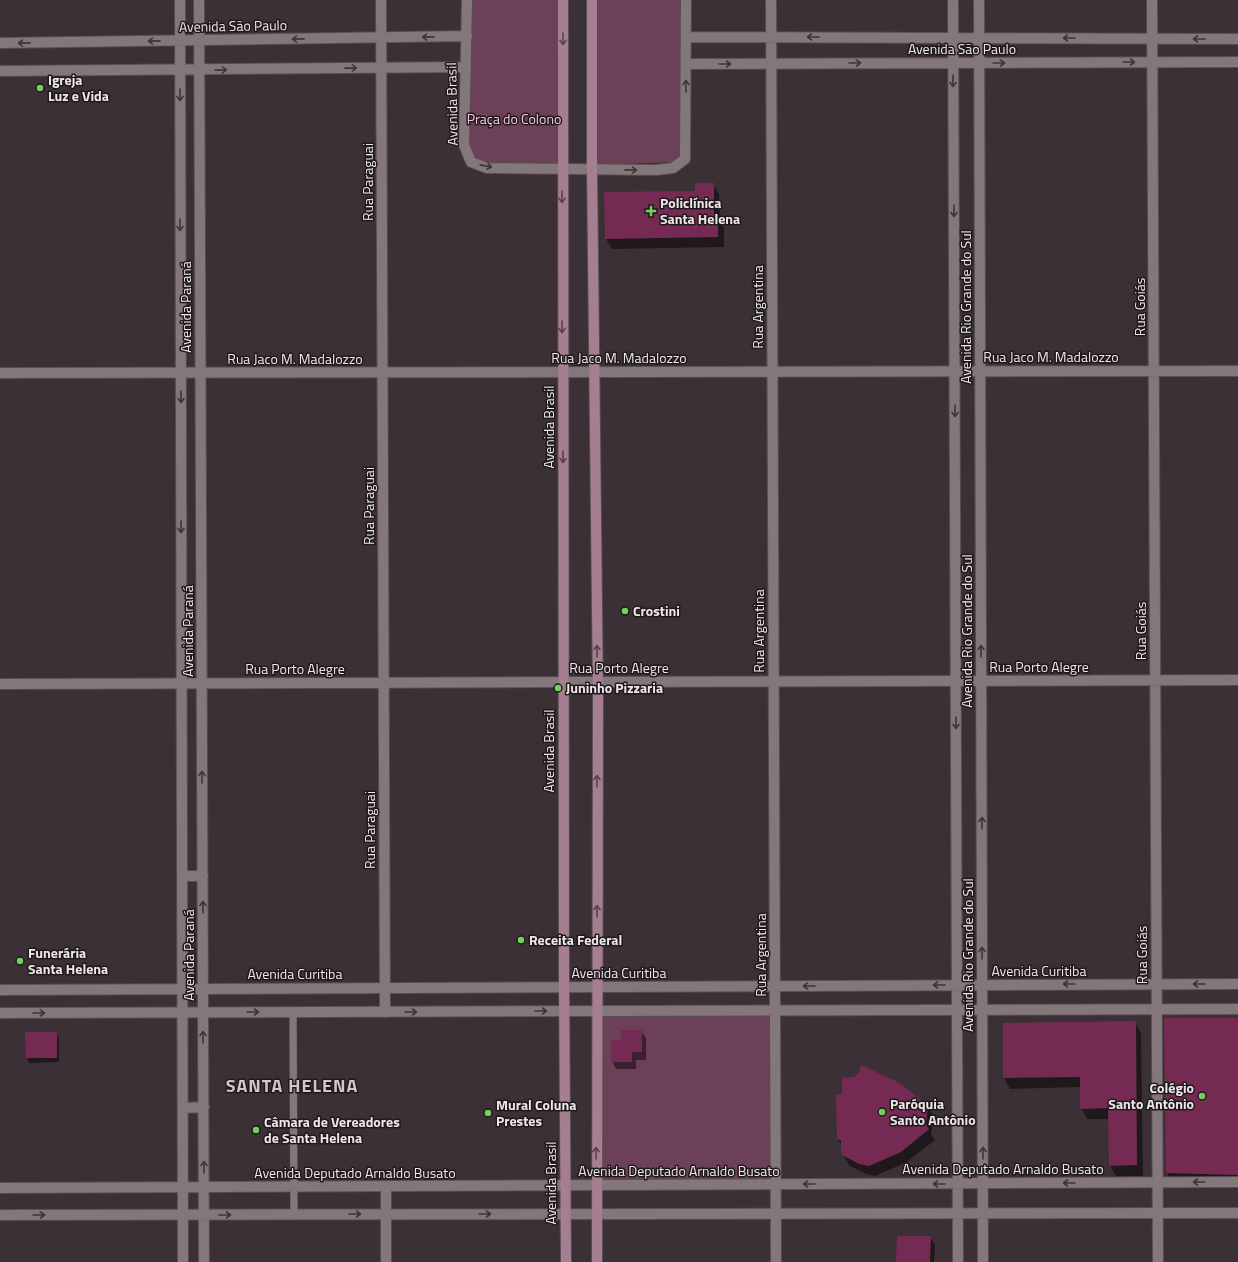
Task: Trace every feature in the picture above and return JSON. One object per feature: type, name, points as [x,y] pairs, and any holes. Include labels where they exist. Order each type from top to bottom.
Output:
[{"type":"main road","name":"Avenida Brasil","points":[[563,0],[562,372],[566,1262]]},
{"type":"main road","points":[[592,0],[592,169],[598,682],[597,1262]]},
{"type":"street","name":"Avenida Paraná","points":[[180,0],[183,1262]]},
{"type":"street","name":"Avenida Paraná","points":[[199,0],[204,1262]]},
{"type":"street","name":"Rua Paraguai","points":[[381,0],[385,1012]]},
{"type":"street","name":"Avenida Brasil","points":[[467,0],[464,145],[472,162],[487,168],[656,170],[673,168],[685,159],[686,0]]},
{"type":"street","name":"Rua Argentina","points":[[771,0],[776,1262]]},
{"type":"street","name":"Avenida Rio Grande do Sul","points":[[953,0],[958,1262]]},
{"type":"street","name":"Avenida Rio Grande do Sul","points":[[979,0],[983,1262]]},
{"type":"street","name":"Rua Goiás","points":[[1152,0],[1158,1262]]},
{"type":"street","name":"Avenida São Paulo","points":[[0,43],[466,36]]},
{"type":"street","name":"Avenida São Paulo","points":[[686,37],[1238,39]]},
{"type":"street","name":"Avenida São Paulo","points":[[686,64],[1238,62]]},
{"type":"street","points":[[0,72],[466,67]]},
{"type":"street","name":"Rua Jaco M. Madalozzo","points":[[0,373],[1238,371]]},
{"type":"street","name":"Rua Porto Alegre","points":[[0,684],[1238,680]]},
{"type":"street","points":[[182,876],[203,876]]},
{"type":"street","name":"Avenida Curitiba","points":[[0,990],[1238,984]]},
{"type":"street","points":[[0,1013],[1238,1009]]},
{"type":"street","points":[[183,1108],[204,1107]]},
{"type":"street","name":"Avenida Deputado Arnaldo Busato","points":[[0,1188],[1238,1182]]},
{"type":"street","points":[[386,1186],[386,1262]]},
{"type":"street","points":[[0,1215],[1238,1213]]},
{"type":"lane","points":[[293,1012],[294,1214]]},
{"type":"green space","name":"Praça do Colono","points":[[471,0],[558,0],[559,164],[487,163],[474,158],[468,144]]},
{"type":"green space","name":"Praça do Colono","points":[[597,0],[682,0],[681,155],[674,162],[597,165]]},
{"type":"green space","points":[[600,1015],[771,1015],[771,1180],[601,1179]]},
{"type":"building","name":"Policlínica Santa Helena","points":[[695,183],[714,183],[714,216],[718,216],[718,237],[605,239],[604,192],[695,191]]},
{"type":"building","name":"Colégio Santo Antônio","points":[[1164,1018],[1238,1018],[1238,1175],[1166,1173]]},
{"type":"building","points":[[1136,1021],[1137,1165],[1109,1166],[1108,1108],[1080,1109],[1080,1077],[1003,1078],[1003,1023]]},
{"type":"building","points":[[621,1030],[642,1030],[642,1052],[632,1052],[632,1062],[611,1062],[611,1040],[621,1040]]},
{"type":"building","points":[[25,1032],[57,1032],[57,1058],[26,1058]]},
{"type":"building","name":"Paróquia Santo Antônio","points":[[861,1065],[900,1083],[928,1106],[926,1125],[929,1129],[901,1152],[869,1166],[859,1164],[842,1155],[841,1140],[837,1139],[836,1095],[842,1094],[842,1078],[854,1077],[859,1073]]},
{"type":"building","points":[[897,1236],[931,1236],[930,1262],[896,1262]]},
{"type":"place","name":"Igreja Luz e Vida","points":[[40,88]]},
{"type":"place","name":"Policlínica Santa Helena","points":[[651,211]]},
{"type":"place","name":"Crostini","points":[[625,611]]},
{"type":"place","name":"Juninho Pizzaria","points":[[558,688]]},
{"type":"place","name":"Receita Federal","points":[[521,940]]},
{"type":"place","name":"Funerária Santa Helena","points":[[20,961]]},
{"type":"place","name":"Colégio Santo Antônio","points":[[1202,1096]]},
{"type":"place","name":"Paróquia Santo Antônio","points":[[882,1112]]},
{"type":"place","name":"Mural Coluna Prestes","points":[[488,1113]]},
{"type":"place","name":"Câmara de Vereadores de Santa Helena","points":[[256,1130]]},
{"type":"district","name":"SANTA HELENA","points":[[292,1086]]}]
